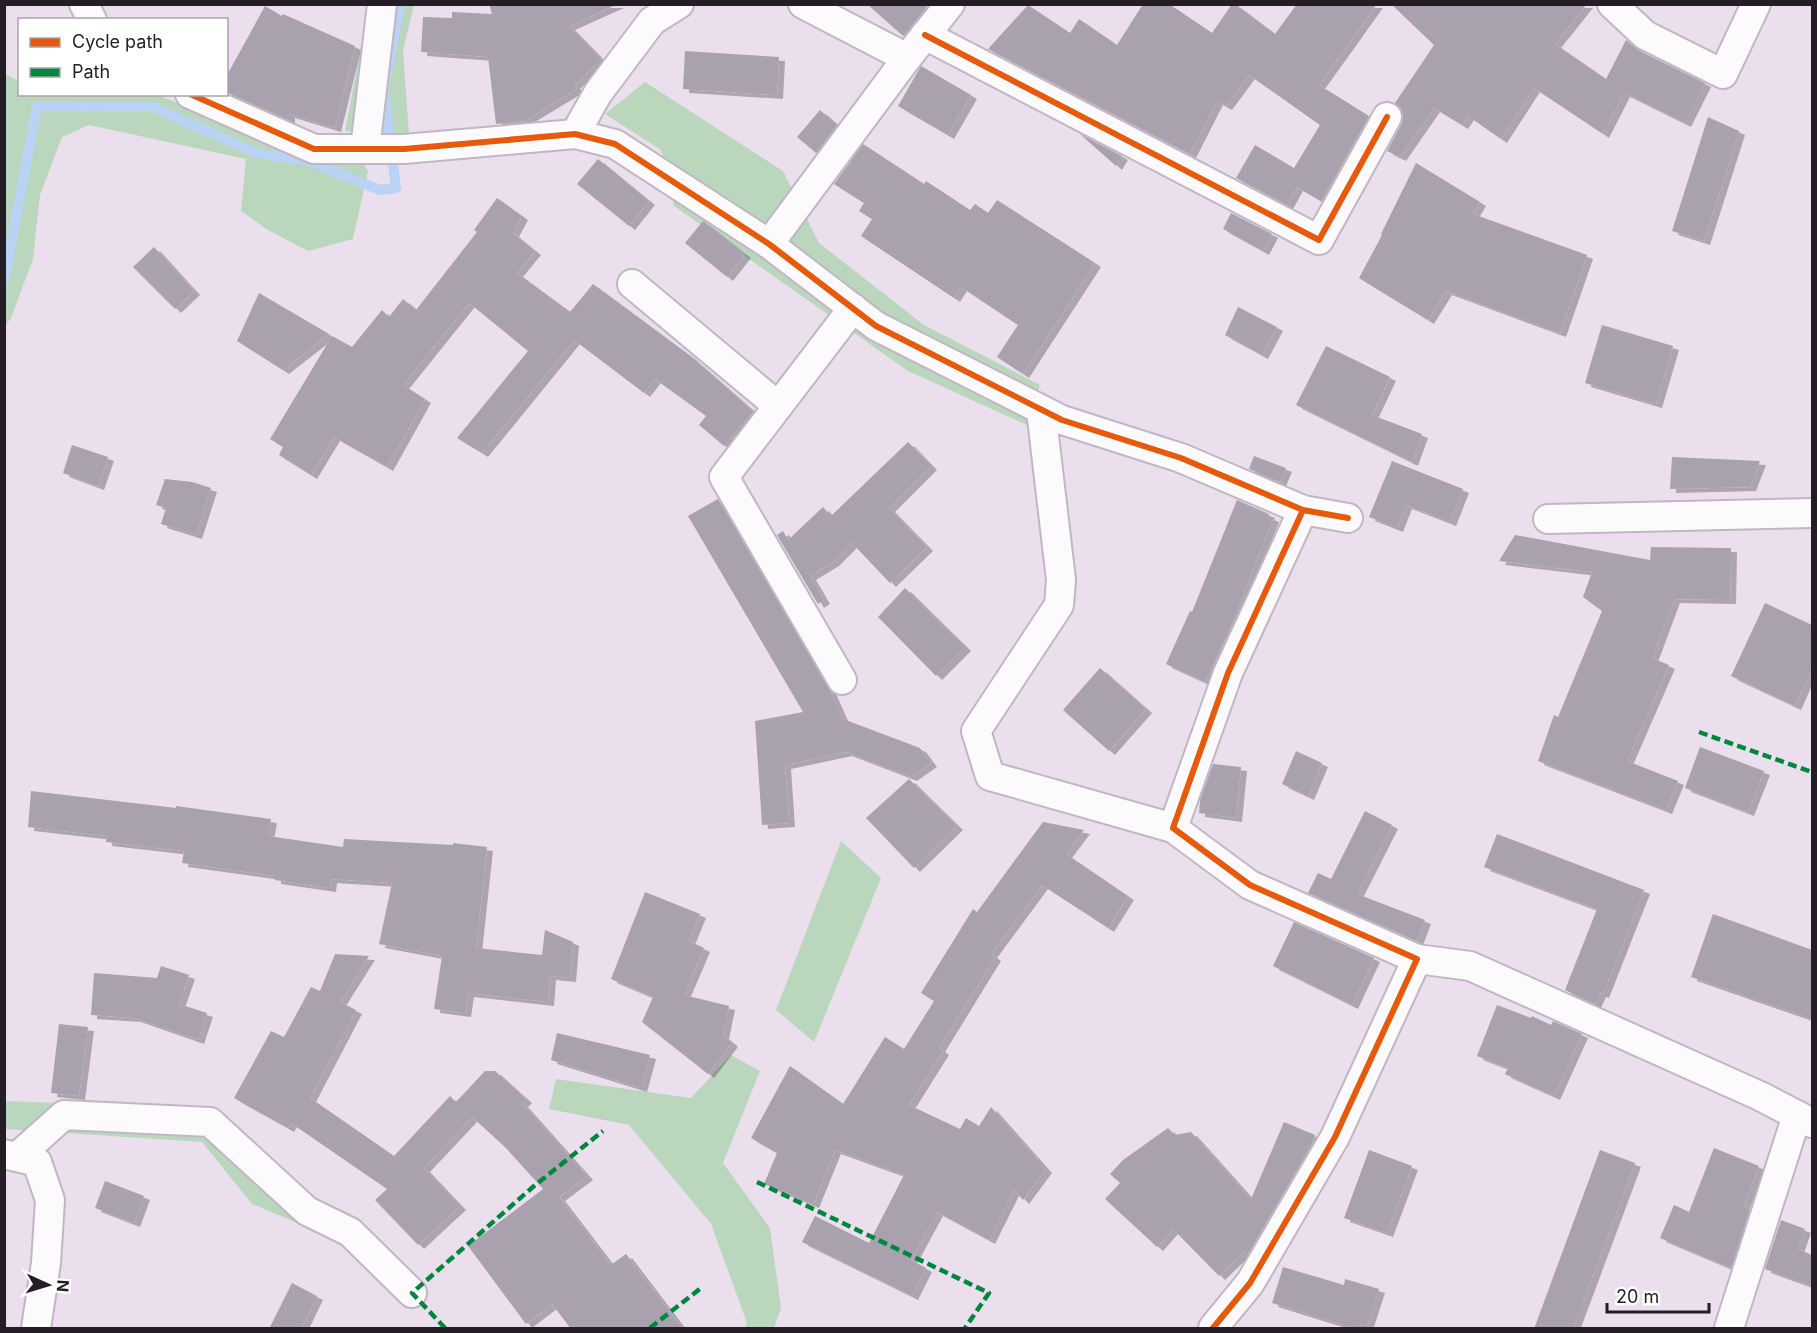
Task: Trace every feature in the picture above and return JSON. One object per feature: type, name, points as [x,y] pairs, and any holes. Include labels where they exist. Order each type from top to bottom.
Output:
[{"type":"street","points":[[84,4],[91,18]]},
{"type":"street","points":[[365,149],[382,4]]},
{"type":"street","points":[[574,134],[598,93],[652,21],[679,4]]},
{"type":"street","points":[[803,4],[907,58]]},
{"type":"street","points":[[769,244],[924,35],[950,4]]},
{"type":"street","points":[[1612,4],[1645,35],[1724,74],[1756,4]]},
{"type":"street","points":[[924,35],[1319,240],[1387,117]]},
{"type":"street","points":[[195,96],[314,149],[404,149],[574,134],[615,144],[769,244],[876,326],[1062,420],[1181,458],[1303,510],[1348,518]]},
{"type":"street","points":[[633,284],[778,406]]},
{"type":"street","points":[[842,680],[724,477],[853,308]]},
{"type":"street","points":[[1041,410],[1061,580],[1059,605],[976,731],[990,776],[1173,828],[1250,885],[1417,959],[1470,966],[1760,1096],[1804,1119],[1729,1329]]},
{"type":"street","points":[[1173,828],[1228,673],[1303,510]]},
{"type":"street","points":[[1548,519],[1812,513]]},
{"type":"street","points":[[1213,1329],[1250,1283],[1335,1137],[1417,959]]},
{"type":"street","points":[[11,1156],[64,1115],[210,1122],[307,1211],[350,1232],[412,1293]]},
{"type":"street","points":[[11,1156],[37,1162],[50,1200],[46,1263],[36,1329]]},
{"type":"green space","points":[[369,5],[414,5],[403,51],[409,134],[345,131]]},
{"type":"green space","points":[[5,74],[18,80],[18,96],[160,96],[255,133],[351,144],[368,171],[353,239],[308,251],[268,230],[241,211],[246,159],[89,125],[62,137],[40,195],[33,259],[11,318],[5,326]]},
{"type":"green space","points":[[645,82],[783,171],[819,243],[924,325],[1040,385],[1027,425],[908,371],[674,206],[661,150],[605,114]]},
{"type":"green space","points":[[841,841],[881,878],[814,1042],[776,1010]]},
{"type":"green space","points":[[731,1055],[760,1071],[723,1163],[770,1228],[781,1308],[774,1328],[745,1328],[747,1323],[711,1224],[629,1125],[549,1109],[556,1079],[691,1098]]},
{"type":"green space","points":[[5,1101],[219,1109],[254,1170],[343,1212],[340,1241],[252,1204],[202,1142],[5,1129]]},
{"type":"building","points":[[489,4],[618,4],[569,26],[601,59],[574,85],[577,89],[524,121],[496,124],[488,57],[421,52],[423,17],[452,18],[452,12],[492,14]]},
{"type":"building","points":[[867,4],[929,4],[903,36]]},
{"type":"building","points":[[1143,4],[1169,4],[1212,33],[1232,4],[1235,4],[1275,34],[1297,4],[1377,4],[1319,85],[1369,116],[1321,201],[1297,187],[1287,205],[1236,178],[1255,145],[1294,168],[1320,125],[1249,75],[1226,106],[1217,101],[1190,154],[988,49],[1028,5],[1070,33],[1079,19],[1117,45]]},
{"type":"building","points":[[1391,4],[1587,4],[1555,44],[1606,79],[1626,40],[1638,50],[1705,83],[1685,123],[1624,93],[1603,134],[1534,88],[1501,139],[1468,116],[1462,125],[1434,108],[1400,157],[1387,151],[1403,117],[1401,109],[1395,103],[1434,45]]},
{"type":"building","points":[[265,6],[282,16],[283,14],[355,46],[335,128],[289,114],[289,120],[228,93],[228,73]]},
{"type":"building","points":[[685,51],[779,57],[777,95],[683,89]]},
{"type":"building","points":[[921,66],[971,95],[948,135],[898,106]]},
{"type":"building","points":[[820,110],[837,125],[816,153],[797,137]]},
{"type":"building","points":[[1708,117],[1739,131],[1704,241],[1672,231]]},
{"type":"building","points":[[1080,134],[1122,156],[1116,166]]},
{"type":"building","points":[[863,144],[924,184],[926,181],[970,210],[975,204],[988,213],[997,200],[1095,263],[1023,374],[997,357],[1018,325],[961,287],[954,298],[861,236],[872,219],[859,211],[864,203],[834,184]]},
{"type":"building","points":[[598,159],[649,201],[629,226],[577,184]]},
{"type":"building","points":[[1416,163],[1480,202],[1473,214],[1587,255],[1560,333],[1446,291],[1428,320],[1359,278]]},
{"type":"building","points":[[497,198],[522,216],[513,233],[535,251],[517,273],[570,312],[593,284],[689,355],[753,411],[724,446],[699,425],[706,416],[655,379],[644,393],[574,340],[482,453],[457,438],[528,351],[469,303],[403,385],[425,399],[387,467],[334,437],[311,475],[279,455],[283,447],[270,439],[332,336],[352,347],[382,310],[389,317],[403,299],[416,310],[477,232],[474,230]]},
{"type":"building","points":[[1231,213],[1272,234],[1263,251],[1223,229]]},
{"type":"building","points":[[703,221],[745,254],[727,277],[685,243]]},
{"type":"building","points":[[154,247],[194,291],[175,309],[133,267]]},
{"type":"building","points":[[259,293],[329,334],[283,370],[237,341]]},
{"type":"building","points":[[1238,307],[1277,327],[1262,355],[1225,335]]},
{"type":"building","points":[[1602,325],[1673,346],[1656,404],[1585,383]]},
{"type":"building","points":[[1326,346],[1390,377],[1372,415],[1422,434],[1412,462],[1296,405]]},
{"type":"building","points":[[908,442],[931,466],[889,508],[927,547],[890,583],[852,543],[833,562],[810,576],[824,600],[818,604],[777,535],[783,531],[788,540],[823,507],[831,516]]},
{"type":"building","points":[[72,445],[108,457],[98,486],[63,473]]},
{"type":"building","points":[[1254,456],[1286,468],[1280,482],[1249,469]]},
{"type":"building","points":[[1672,457],[1760,461],[1750,487],[1670,489]]},
{"type":"building","points":[[1392,461],[1463,489],[1450,522],[1406,505],[1397,528],[1369,517]]},
{"type":"building","points":[[165,479],[192,482],[211,488],[196,535],[161,524],[166,508],[156,505]]},
{"type":"building","points":[[718,499],[831,692],[843,719],[920,748],[931,763],[911,777],[846,752],[785,765],[789,823],[762,825],[755,721],[803,712],[688,516]]},
{"type":"building","points":[[1237,500],[1273,518],[1229,631],[1205,682],[1166,664],[1190,611],[1192,612]]},
{"type":"building","points":[[1515,535],[1650,560],[1651,547],[1731,548],[1730,600],[1674,599],[1652,658],[1669,665],[1627,761],[1678,781],[1666,810],[1538,761],[1554,715],[1558,717],[1602,611],[1583,597],[1592,572],[1499,561]]},
{"type":"building","points":[[905,588],[965,647],[936,676],[878,617]]},
{"type":"building","points":[[1765,603],[1812,625],[1812,668],[1795,706],[1731,676]]},
{"type":"building","points":[[1100,668],[1146,709],[1109,751],[1063,710]]},
{"type":"building","points":[[1700,747],[1764,771],[1748,812],[1685,788]]},
{"type":"building","points":[[1296,751],[1322,763],[1308,796],[1282,784]]},
{"type":"building","points":[[1213,764],[1241,767],[1236,818],[1199,813],[1200,800]]},
{"type":"building","points":[[909,779],[957,826],[914,868],[866,818]]},
{"type":"building","points":[[31,791],[176,808],[176,806],[271,819],[268,836],[343,847],[344,839],[453,845],[453,843],[487,847],[476,948],[542,955],[545,930],[573,942],[570,978],[550,976],[548,1002],[468,993],[465,1013],[434,1009],[442,956],[379,944],[392,883],[331,879],[330,888],[275,880],[275,876],[182,863],[184,851],[106,842],[107,836],[28,827]]},
{"type":"building","points":[[1365,811],[1392,825],[1357,894],[1425,920],[1417,941],[1308,893],[1318,873],[1331,879]]},
{"type":"building","points":[[1043,822],[1084,830],[1066,854],[1128,896],[1108,928],[1042,885],[991,954],[995,957],[939,1048],[943,1051],[909,1105],[960,1129],[966,1118],[979,1126],[991,1107],[1046,1169],[1023,1200],[1014,1190],[989,1240],[937,1212],[911,1260],[926,1268],[912,1296],[802,1242],[815,1216],[869,1243],[904,1175],[835,1150],[813,1204],[764,1184],[777,1153],[751,1138],[790,1066],[843,1104],[885,1037],[904,1049],[934,1001],[921,993],[973,909],[977,912]]},
{"type":"building","points":[[1497,834],[1644,890],[1603,994],[1600,993],[1595,1004],[1565,990],[1597,909],[1484,867]]},
{"type":"building","points":[[645,892],[700,914],[689,941],[704,948],[684,995],[729,1006],[723,1035],[732,1043],[708,1074],[642,1022],[653,997],[611,979]]},
{"type":"building","points":[[1713,914],[1812,950],[1812,1019],[1691,977]]},
{"type":"building","points":[[1294,922],[1374,958],[1352,1005],[1273,966]]},
{"type":"building","points":[[335,954],[369,956],[340,1002],[356,1010],[310,1098],[394,1156],[450,1096],[456,1102],[485,1071],[495,1071],[526,1099],[522,1103],[587,1176],[559,1197],[611,1265],[626,1254],[683,1329],[571,1329],[552,1304],[526,1324],[468,1246],[543,1189],[505,1147],[472,1117],[424,1168],[460,1206],[418,1245],[375,1200],[387,1189],[291,1123],[288,1128],[234,1098],[271,1031],[284,1037],[311,987],[320,991]]},
{"type":"building","points":[[161,966],[189,975],[179,1004],[207,1013],[198,1040],[135,1018],[91,1015],[94,973],[157,978]]},
{"type":"building","points":[[1497,1005],[1531,1018],[1532,1016],[1551,1025],[1553,1021],[1582,1034],[1554,1096],[1505,1074],[1508,1068],[1477,1056]]},
{"type":"building","points":[[59,1024],[88,1027],[79,1096],[51,1093]]},
{"type":"building","points":[[557,1033],[650,1055],[641,1088],[551,1060]]},
{"type":"building","points":[[1284,1122],[1315,1135],[1311,1145],[1248,1254],[1245,1251],[1219,1276],[1173,1229],[1157,1247],[1105,1199],[1120,1183],[1110,1174],[1123,1160],[1168,1128],[1175,1135],[1191,1132],[1251,1199]]},
{"type":"building","points":[[1714,1148],[1759,1166],[1743,1207],[1750,1209],[1731,1268],[1660,1238],[1674,1205],[1689,1212]]},
{"type":"building","points":[[1369,1150],[1412,1166],[1387,1233],[1344,1218]]},
{"type":"building","points":[[1600,1150],[1635,1163],[1573,1329],[1534,1329]]},
{"type":"building","points":[[105,1181],[144,1196],[134,1223],[95,1208]]},
{"type":"building","points":[[1781,1220],[1805,1229],[1798,1249],[1812,1255],[1812,1286],[1765,1269]]},
{"type":"building","points":[[1283,1267],[1344,1285],[1345,1279],[1379,1289],[1366,1329],[1356,1329],[1272,1303]]},
{"type":"building","points":[[292,1283],[317,1296],[301,1329],[269,1329]]},
{"type":"waterway","points":[[4,281],[37,106],[153,107],[256,153],[309,161],[380,190],[396,188],[384,90],[400,4]]},
{"type":"marked path","points":[[1699,732],[1812,772]]},
{"type":"marked path","points":[[445,1328],[412,1293],[534,1186],[603,1131]]},
{"type":"marked path","points":[[757,1182],[989,1293],[965,1328]]},
{"type":"marked path","points":[[650,1328],[701,1288]]},
{"type":"cycle path","points":[[925,35],[1319,240],[1387,117]]},
{"type":"cycle path","points":[[195,96],[314,149],[404,149],[575,134],[615,144],[769,244],[876,326],[1062,420],[1181,458],[1303,510],[1348,518]]},
{"type":"cycle path","points":[[1213,1328],[1250,1283],[1335,1137],[1417,959],[1250,885],[1173,828],[1228,673],[1303,510]]}]
